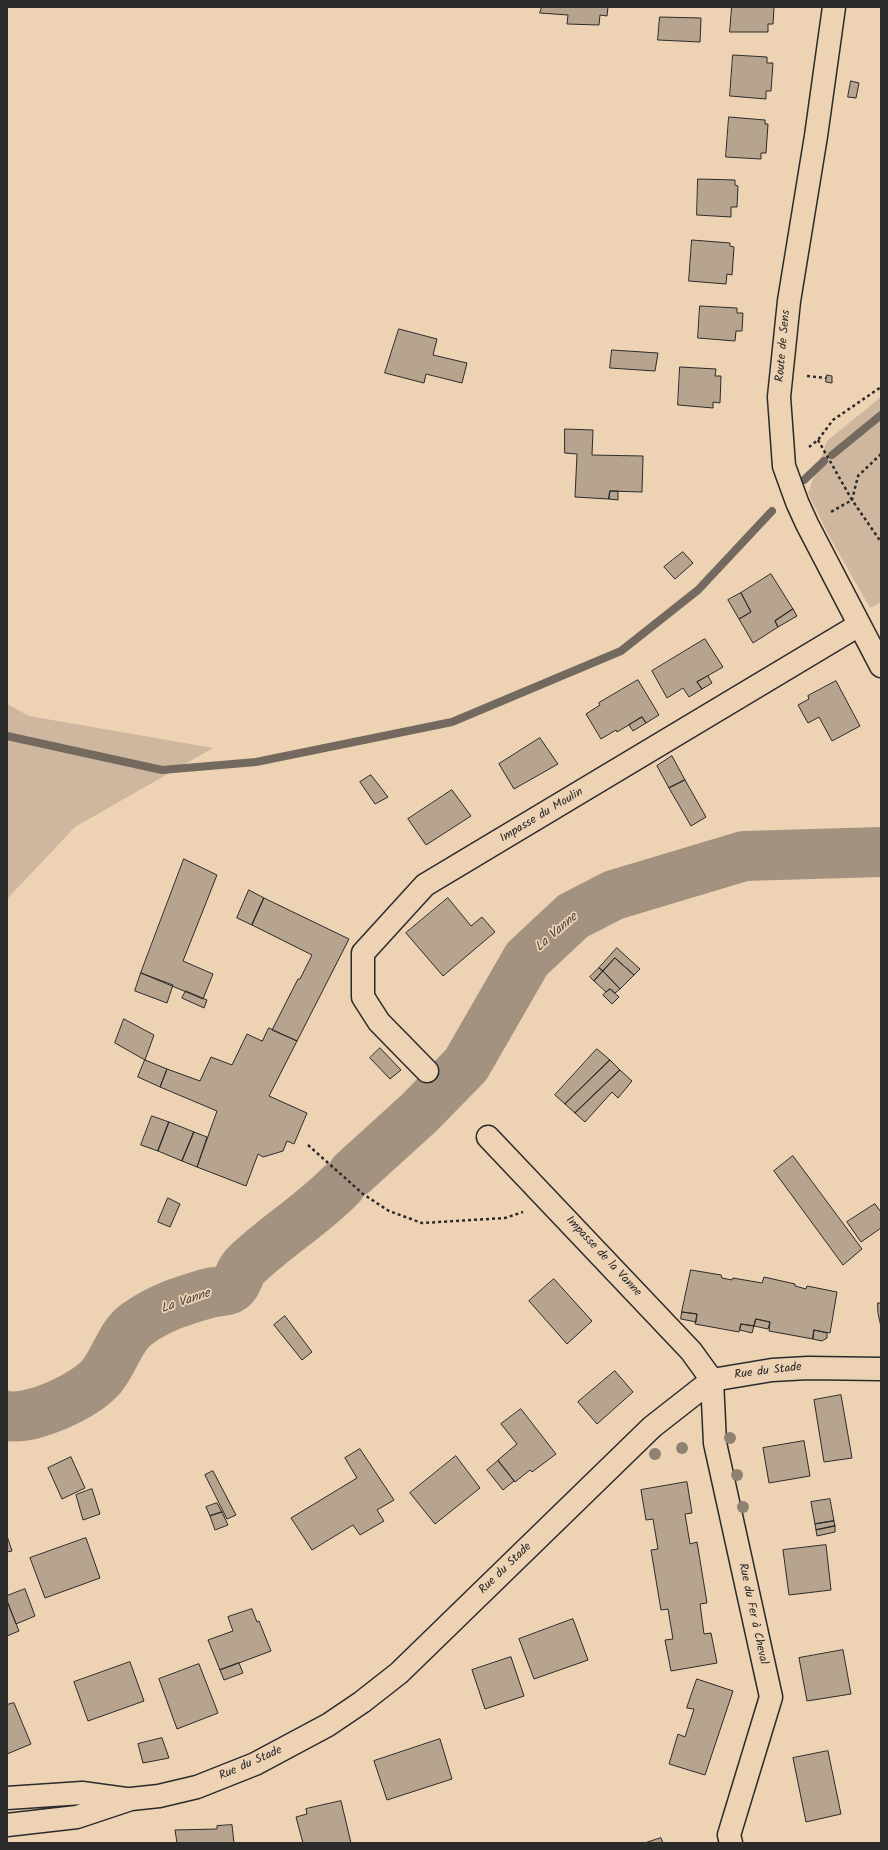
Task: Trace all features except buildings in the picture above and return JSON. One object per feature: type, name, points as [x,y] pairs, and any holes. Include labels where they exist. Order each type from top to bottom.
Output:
[{"type":"street","name":"Route de Sens","points":[[834,7],[816,136],[789,301],[779,397],[784,466],[797,502],[881,666]]},
{"type":"street","name":"Impasse du Moulin","points":[[428,1071],[378,1022],[363,997],[363,953],[425,885],[859,625]]},
{"type":"street","name":"Impasse de la Vanne","points":[[488,1137],[691,1351],[712,1380]]},
{"type":"street","name":"Rue du Stade","points":[[7,1825],[77,1817],[131,1800],[159,1796],[197,1786],[255,1764],[293,1746],[362,1702],[399,1673],[652,1426],[712,1380],[772,1370],[808,1368],[881,1369]]},
{"type":"street","name":"Rue du Fer à Cheval","points":[[712,1380],[716,1443],[771,1698],[728,1816],[731,1843]]},
{"type":"street","name":"Rue du Stade","points":[[7,1798],[82,1793],[131,1800]]},
{"type":"path","points":[[784,466],[818,440],[833,420],[881,387]]},
{"type":"path","points":[[818,440],[852,500],[881,542]]},
{"type":"path","points":[[852,500],[858,476],[881,454]]},
{"type":"path","points":[[308,1145],[363,1194],[389,1211],[422,1223],[505,1218],[552,1203]]},
{"type":"shaded area","points":[[881,397],[881,602],[870,608],[828,534],[808,493],[827,441]]},
{"type":"shaded area","points":[[7,704],[29,716],[213,748],[75,827],[7,899]]},
{"type":"waterway","points":[[832,455],[881,415]]},
{"type":"waterway","points":[[804,480],[824,461]]},
{"type":"waterway","points":[[7,736],[162,770],[256,762],[452,722],[621,651],[698,590],[772,511]]},
{"type":"waterway","name":"La Vanne","points":[[353,1173],[419,1113],[466,1065],[527,959],[573,916],[614,895],[744,856],[881,852]]},
{"type":"waterway","name":"La Vanne","points":[[7,1416],[18,1416],[44,1410],[58,1405],[84,1391],[94,1384],[107,1370],[126,1335],[137,1324],[172,1305],[209,1293],[225,1291],[233,1287],[241,1271],[246,1265],[269,1244],[330,1196],[341,1185]]}]
